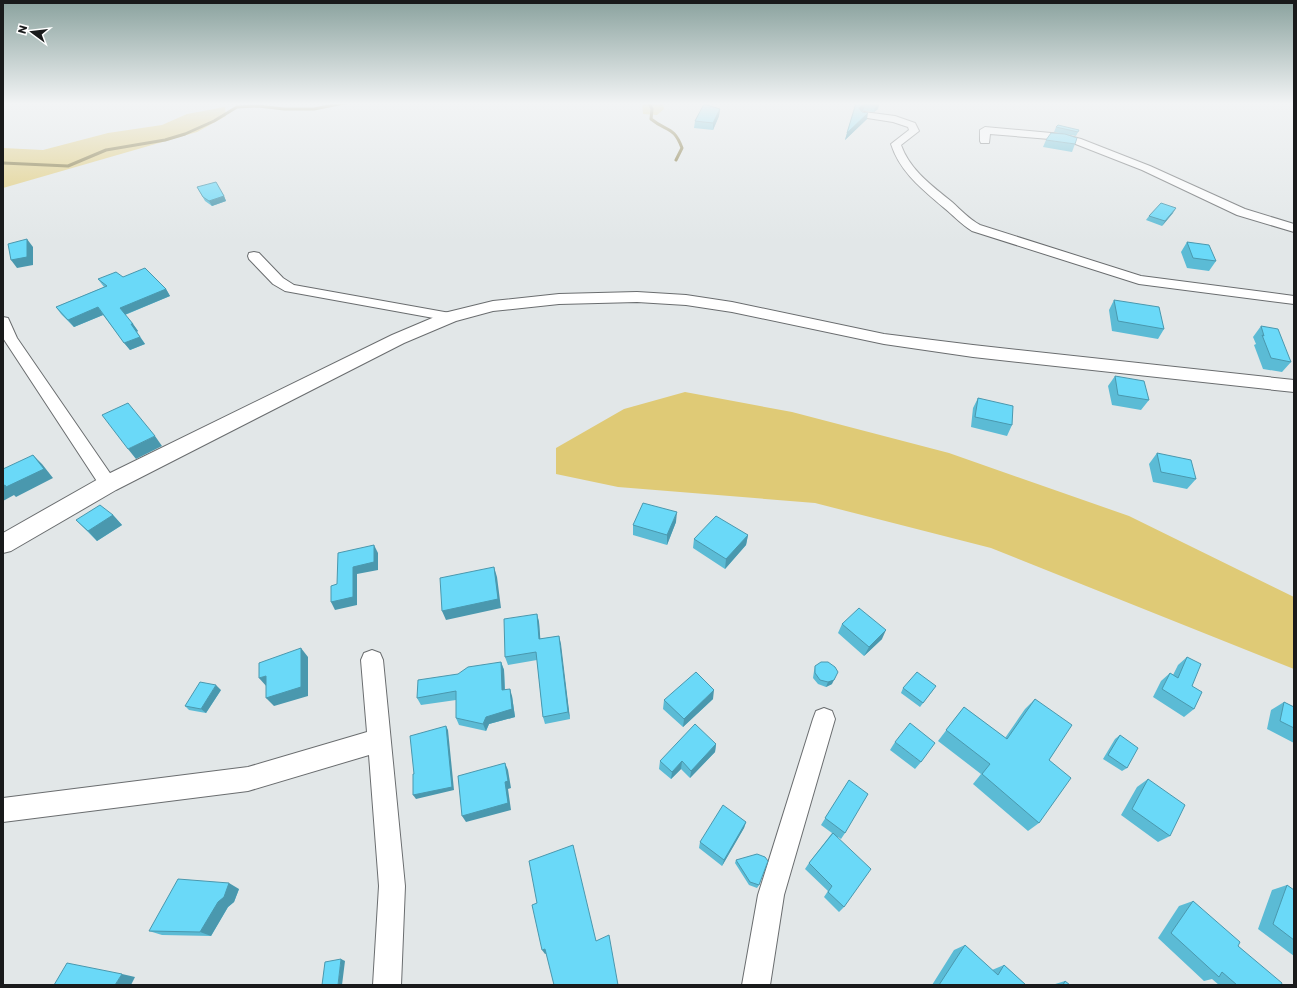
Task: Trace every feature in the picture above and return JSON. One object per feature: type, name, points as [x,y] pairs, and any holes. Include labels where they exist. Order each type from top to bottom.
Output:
[{"type":"street","points":[[897,149],[897,153],[913,174],[960,215],[966,223],[976,228],[1052,250],[1139,280],[1294,300]]},
{"type":"street","points":[[1098,149],[1146,168],[1241,212],[1294,228]]},
{"type":"street","points":[[254,256],[278,281],[290,288],[450,317]]},
{"type":"street","points":[[3,544],[108,484],[398,339],[450,317],[473,310],[494,306],[558,299],[637,297],[686,300],[732,307],[884,339],[972,351],[1294,386]]},
{"type":"street","points":[[3,321],[10,338],[108,484]]},
{"type":"street","points":[[372,660],[392,886],[387,985]]},
{"type":"street","points":[[756,985],[771,895],[824,719]]},
{"type":"street","points":[[3,810],[248,779],[379,740]]},
{"type":"shaded area","points":[[3,149],[138,149],[3,188]]},
{"type":"shaded area","points":[[685,392],[792,412],[949,453],[1129,516],[1294,597],[1294,669],[991,548],[815,503],[618,487],[556,474],[556,448],[624,409]]},
{"type":"building","points":[[216,182],[224,196],[209,201],[203,197],[197,187]]},
{"type":"building","points":[[1161,203],[1176,208],[1165,221],[1149,216]]},
{"type":"building","points":[[27,239],[27,257],[11,260],[8,244]]},
{"type":"building","points":[[1187,242],[1209,245],[1216,261],[1193,258]]},
{"type":"building","points":[[145,268],[166,289],[120,308],[133,324],[131,324],[140,337],[124,343],[98,307],[68,320],[56,307],[107,286],[98,279],[116,272],[123,277]]},
{"type":"building","points":[[1114,300],[1159,307],[1164,329],[1118,321]]},
{"type":"building","points":[[1261,326],[1278,329],[1291,362],[1271,358],[1262,335],[1264,336]]},
{"type":"building","points":[[1115,376],[1144,381],[1149,400],[1118,395]]},
{"type":"building","points":[[978,398],[1013,406],[1012,425],[975,417]]},
{"type":"building","points":[[128,403],[155,436],[128,449],[102,415]]},
{"type":"building","points":[[1157,453],[1191,460],[1196,479],[1161,472]]},
{"type":"building","points":[[33,455],[44,469],[6,487],[5,485],[3,486],[3,469]]},
{"type":"building","points":[[643,503],[677,512],[667,535],[633,525]]},
{"type":"building","points":[[100,505],[113,515],[88,531],[76,520]]},
{"type":"building","points":[[716,516],[748,535],[726,559],[694,539]]},
{"type":"building","points":[[374,545],[374,562],[353,567],[353,597],[331,602],[331,586],[337,584],[338,553]]},
{"type":"building","points":[[494,567],[498,599],[442,611],[440,578]]},
{"type":"building","points":[[859,608],[886,630],[869,647],[842,624]]},
{"type":"building","points":[[537,614],[539,639],[559,636],[568,712],[543,717],[536,652],[505,657],[504,619]]},
{"type":"building","points":[[301,648],[301,687],[266,698],[266,676],[259,678],[259,663]]},
{"type":"building","points":[[1187,657],[1201,664],[1192,686],[1202,692],[1194,709],[1162,689],[1170,673],[1178,678]]},
{"type":"building","points":[[501,662],[502,690],[510,689],[512,709],[486,717],[483,724],[456,718],[456,691],[417,698],[418,680],[458,674],[468,667]]},
{"type":"building","points":[[821,662],[828,662],[835,667],[838,672],[834,680],[828,682],[820,680],[815,673],[815,666]]},
{"type":"building","points":[[696,672],[714,690],[684,719],[664,700]]},
{"type":"building","points":[[917,672],[936,686],[923,703],[903,688]]},
{"type":"building","points":[[200,682],[216,685],[201,709],[185,706]]},
{"type":"building","points":[[1035,699],[1072,725],[1049,760],[1071,778],[1039,823],[982,774],[990,764],[946,730],[964,707],[1007,739]]},
{"type":"building","points":[[1284,702],[1294,707],[1294,728],[1280,721]]},
{"type":"building","points":[[910,723],[935,743],[921,762],[895,742]]},
{"type":"building","points":[[695,724],[716,744],[691,771],[682,761],[672,772],[660,761]]},
{"type":"building","points":[[446,726],[452,787],[413,795],[414,774],[410,736]]},
{"type":"building","points":[[1120,735],[1138,748],[1127,768],[1108,755]]},
{"type":"building","points":[[505,763],[508,781],[505,782],[508,803],[462,816],[458,776]]},
{"type":"building","points":[[1148,779],[1185,805],[1170,836],[1132,809]]},
{"type":"building","points":[[849,780],[868,794],[845,833],[825,818]]},
{"type":"building","points":[[723,805],[746,822],[724,860],[700,842]]},
{"type":"building","points":[[833,833],[871,869],[844,907],[828,892],[832,886],[809,863]]},
{"type":"building","points":[[573,845],[596,941],[609,935],[618,985],[554,985],[545,949],[542,950],[532,905],[537,903],[529,861]]},
{"type":"building","points":[[757,854],[765,857],[768,861],[759,885],[750,882],[736,860]]},
{"type":"building","points":[[178,879],[229,883],[224,897],[218,902],[200,932],[149,931]]},
{"type":"building","points":[[1287,885],[1294,890],[1294,940],[1273,924]]},
{"type":"building","points":[[1193,901],[1240,942],[1238,946],[1282,983],[1281,985],[1237,985],[1222,972],[1219,977],[1171,933]]},
{"type":"building","points":[[965,945],[998,975],[1004,965],[1026,985],[939,985]]},
{"type":"building","points":[[341,959],[338,985],[322,985],[325,962]]},
{"type":"building","points":[[67,963],[122,974],[115,985],[54,985]]},
{"type":"building","points":[[1065,981],[1070,985],[1063,985]]},
{"type":"waterway","points":[[3,163],[68,166],[111,149]]},
{"type":"waterway","points":[[676,160],[681,149]]}]
